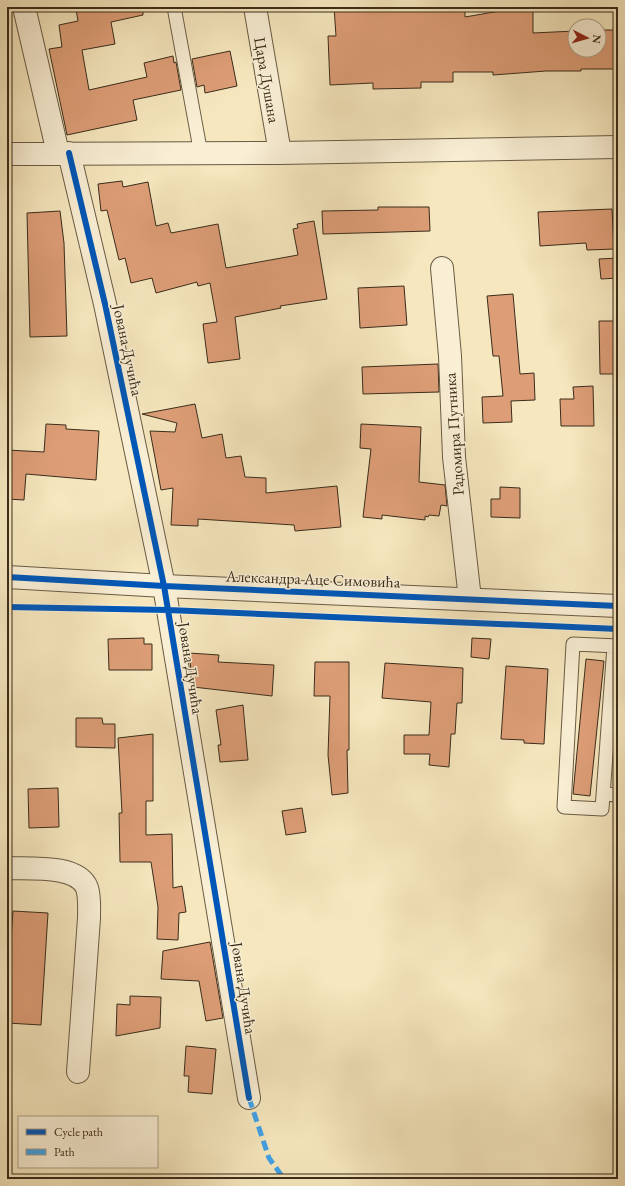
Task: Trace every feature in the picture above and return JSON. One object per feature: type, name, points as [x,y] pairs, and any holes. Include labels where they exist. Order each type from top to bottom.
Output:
[{"type":"street","name":"Јована Дучића","points":[[24,7],[105,304],[164,586],[249,1098]]},
{"type":"street","name":"Цара Душана","points":[[255,7],[280,153]]},
{"type":"street","points":[[7,154],[201,154],[618,147]]},
{"type":"street","name":"Радомира Путника","points":[[442,268],[450,356],[454,457],[470,599]]},
{"type":"street","name":"Александра Аце Симовића","points":[[7,577],[164,586],[618,606]]},
{"type":"street","points":[[7,868],[68,871],[78,876],[86,887],[89,901],[89,918],[78,1072]]},
{"type":"lane","points":[[174,7],[201,154]]},
{"type":"lane","points":[[573,644],[616,646],[613,737],[602,808],[564,807],[573,644]]},
{"type":"lane","points":[[603,794],[618,795]]},
{"type":"building","points":[[86,7],[143,7],[143,15],[111,22],[115,44],[82,50],[89,90],[147,77],[144,63],[173,56],[174,63],[176,62],[181,90],[133,100],[137,120],[67,135],[49,49],[62,47],[59,25],[78,21],[76,9]]},
{"type":"building","points":[[334,7],[465,7],[465,17],[523,7],[533,7],[533,33],[567,31],[567,58],[607,58],[607,30],[618,30],[618,69],[581,69],[581,71],[546,71],[493,75],[493,72],[453,72],[453,82],[421,82],[421,88],[373,89],[373,83],[330,85],[328,36],[336,36]]},
{"type":"building","points":[[230,51],[237,86],[205,93],[204,85],[197,87],[192,59]]},
{"type":"building","points":[[122,181],[123,187],[148,182],[156,226],[168,223],[171,233],[218,224],[226,268],[298,255],[293,229],[298,228],[297,224],[314,221],[327,299],[280,306],[281,308],[235,317],[240,359],[208,363],[203,324],[217,322],[210,283],[198,286],[197,282],[156,293],[152,278],[131,283],[125,258],[119,260],[107,210],[101,211],[98,184]]},
{"type":"building","points":[[378,207],[429,207],[430,231],[323,234],[322,211],[378,210]]},
{"type":"building","points":[[612,209],[614,249],[587,250],[586,243],[540,246],[538,212]]},
{"type":"building","points":[[60,211],[64,243],[67,336],[30,337],[27,213]]},
{"type":"building","points":[[618,258],[618,278],[601,279],[599,259]]},
{"type":"building","points":[[404,286],[407,325],[360,328],[358,288]]},
{"type":"building","points":[[513,294],[520,374],[534,373],[535,400],[511,401],[512,422],[483,423],[482,397],[503,396],[499,356],[493,356],[487,296]]},
{"type":"building","points":[[599,321],[618,321],[618,374],[600,374]]},
{"type":"building","points":[[438,364],[439,392],[363,394],[362,367]]},
{"type":"building","points":[[593,386],[594,426],[561,426],[560,399],[574,399],[573,387]]},
{"type":"building","points":[[195,404],[202,438],[222,434],[226,458],[241,456],[245,477],[266,478],[266,493],[337,486],[341,527],[295,531],[294,525],[198,519],[198,526],[171,525],[173,488],[161,490],[150,431],[175,432],[177,423],[142,414]]},
{"type":"building","points":[[46,424],[66,425],[66,429],[99,431],[96,480],[26,474],[24,500],[7,499],[7,450],[44,452]]},
{"type":"building","points":[[361,424],[421,427],[419,482],[445,485],[447,506],[441,505],[439,516],[425,516],[425,520],[382,515],[382,519],[363,517],[371,449],[360,448]]},
{"type":"building","points":[[500,487],[520,488],[520,518],[491,517],[491,499],[500,499]]},
{"type":"building","points":[[144,638],[144,644],[152,644],[152,670],[109,670],[108,639]]},
{"type":"building","points":[[472,638],[491,639],[489,659],[471,657]]},
{"type":"building","points":[[189,653],[219,655],[218,662],[274,665],[272,696],[193,687]]},
{"type":"building","points":[[586,659],[604,661],[590,796],[573,794]]},
{"type":"building","points":[[315,662],[349,662],[349,750],[347,750],[348,793],[332,795],[328,755],[330,696],[314,696]]},
{"type":"building","points":[[385,663],[463,668],[462,703],[457,703],[455,734],[451,734],[449,767],[429,765],[430,754],[404,754],[404,735],[429,735],[431,702],[382,698]]},
{"type":"building","points":[[506,666],[548,669],[544,744],[524,743],[524,740],[501,739]]},
{"type":"building","points":[[243,705],[248,760],[220,762],[218,745],[221,745],[216,710]]},
{"type":"building","points":[[76,718],[102,718],[103,724],[115,724],[115,748],[76,747]]},
{"type":"building","points":[[153,734],[153,801],[146,801],[146,835],[172,834],[173,888],[182,886],[186,912],[179,913],[178,940],[157,939],[158,907],[151,862],[120,862],[119,813],[122,813],[118,738]]},
{"type":"building","points":[[58,788],[59,827],[29,828],[28,789]]},
{"type":"building","points":[[302,808],[306,832],[286,835],[282,811]]},
{"type":"building","points":[[13,911],[48,913],[41,1025],[7,1023],[7,994]]},
{"type":"building","points":[[210,942],[223,1018],[206,1021],[199,981],[161,979],[163,951]]},
{"type":"building","points":[[130,996],[161,997],[160,1028],[116,1036],[117,1004],[130,1005]]},
{"type":"building","points":[[186,1046],[216,1049],[212,1094],[188,1092],[189,1076],[184,1076]]},
{"type":"marked path","points":[[249,1098],[269,1158],[284,1179]]},
{"type":"cycle path","points":[[69,153],[105,304],[164,586],[249,1098]]},
{"type":"cycle path","points":[[7,577],[164,586],[618,606]]},
{"type":"cycle path","points":[[7,607],[168,610],[618,629]]}]
